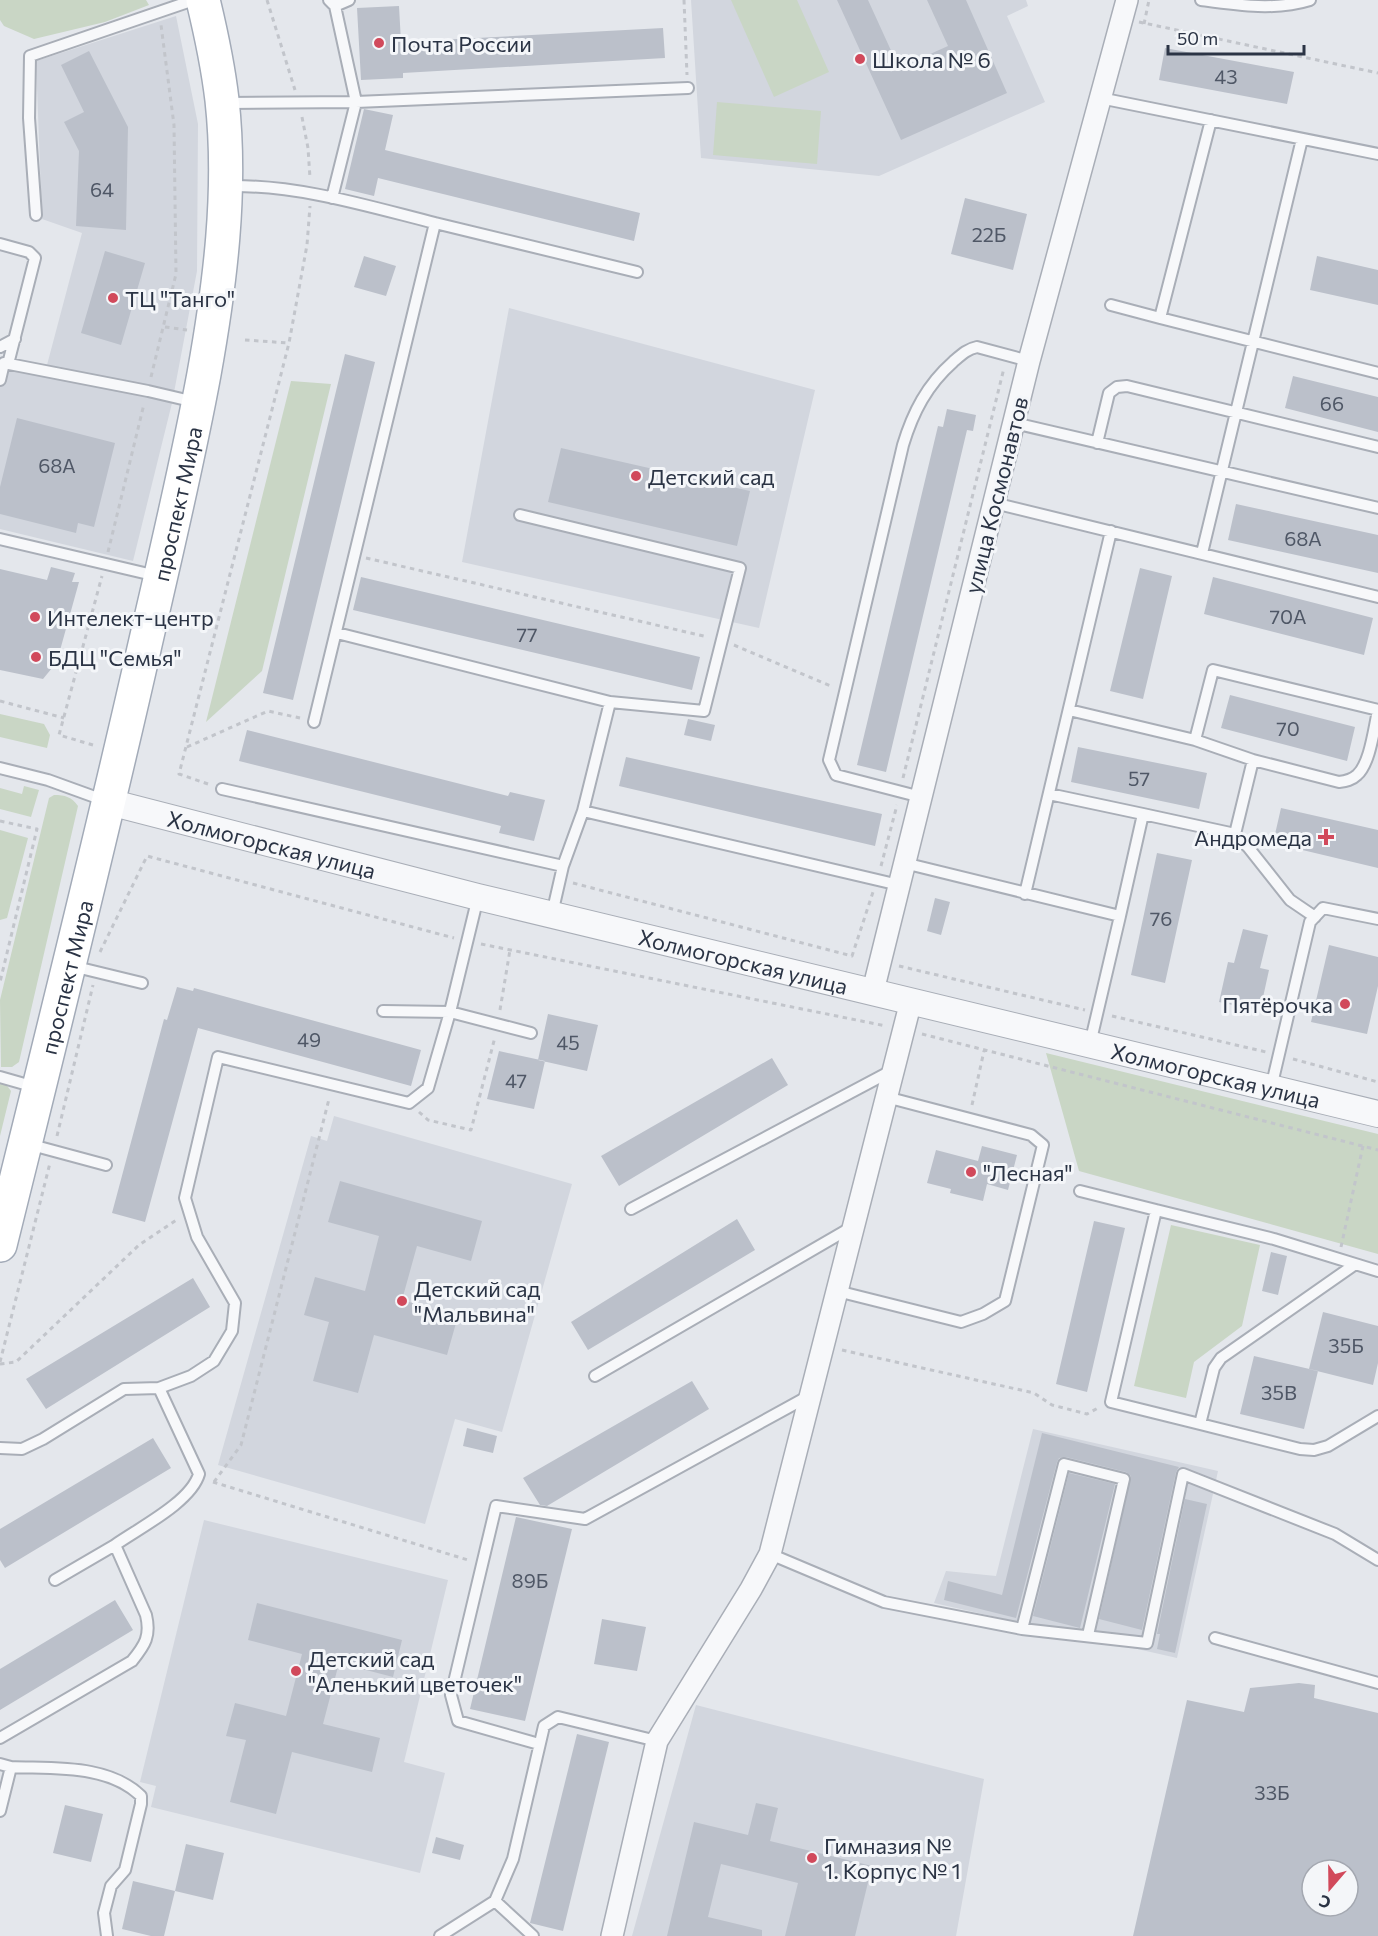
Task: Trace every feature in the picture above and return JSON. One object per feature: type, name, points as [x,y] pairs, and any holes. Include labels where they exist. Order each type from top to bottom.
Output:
[{"type":"main road","name":"проспект Мира","points":[[0,1245],[7,1185],[39,1147],[39,1088],[82,969],[109,802],[161,576],[214,316],[221,255],[224,186],[222,103],[213,41],[203,0]]},
{"type":"street","name":"улица Космонавтов","points":[[873,991],[1029,361],[1127,0]]},
{"type":"street","name":"Холмогорская улица","points":[[109,802],[478,897],[1271,1088],[1377,1109]]},
{"type":"street","points":[[612,1936],[657,1741],[751,1589],[770,1554],[911,1001]]},
{"type":"lane","points":[[36,215],[29,118],[30,56],[194,0]]},
{"type":"lane","points":[[332,198],[356,102],[332,3],[349,0]]},
{"type":"lane","points":[[1200,0],[1272,7],[1292,6],[1310,0]]},
{"type":"lane","points":[[222,103],[356,102],[687,88]]},
{"type":"lane","points":[[1100,98],[1378,154]]},
{"type":"lane","points":[[1160,318],[1211,120]]},
{"type":"lane","points":[[1202,553],[1302,139]]},
{"type":"lane","points":[[224,186],[265,186],[311,193],[637,272]]},
{"type":"lane","points":[[314,722],[435,223]]},
{"type":"lane","points":[[0,244],[29,252],[35,258],[8,364]]},
{"type":"lane","points":[[1110,305],[1378,373]]},
{"type":"lane","points":[[0,347],[15,339]]},
{"type":"lane","points":[[921,798],[836,775],[829,760],[910,423],[925,393],[938,375],[969,349],[977,347],[1029,361]]},
{"type":"lane","points":[[0,380],[4,363],[198,403]]},
{"type":"lane","points":[[1097,442],[1109,393],[1117,387],[1127,386],[1378,447]]},
{"type":"lane","points":[[1014,423],[1378,508]]},
{"type":"lane","points":[[994,503],[1378,597]]},
{"type":"lane","points":[[337,633],[610,702],[704,711],[740,568],[520,515]]},
{"type":"lane","points":[[1025,894],[1111,531]]},
{"type":"lane","points":[[0,539],[161,576]]},
{"type":"lane","points":[[1069,710],[1195,740],[1253,760],[1339,782],[1358,775],[1365,765],[1378,710],[1213,670],[1195,740]]},
{"type":"lane","points":[[552,914],[563,866],[583,811],[610,702]]},
{"type":"lane","points":[[1236,834],[1253,760]]},
{"type":"lane","points":[[0,768],[48,780],[109,802]]},
{"type":"lane","points":[[222,789],[563,866]]},
{"type":"lane","points":[[1049,794],[1236,834],[1290,900],[1315,917]]},
{"type":"lane","points":[[583,811],[899,885]]},
{"type":"lane","points":[[1090,1044],[1143,814]]},
{"type":"lane","points":[[904,863],[1120,916]]},
{"type":"lane","points":[[0,1448],[22,1449],[44,1439],[124,1389],[159,1388],[191,1376],[214,1361],[232,1331],[235,1303],[197,1236],[185,1198],[218,1057],[409,1103],[428,1088],[450,1012],[478,897]]},
{"type":"lane","points":[[1271,1088],[1310,922],[1323,908],[1378,919]]},
{"type":"lane","points":[[82,969],[141,983]]},
{"type":"lane","points":[[383,1011],[450,1012],[531,1033]]},
{"type":"lane","points":[[631,1209],[893,1070]]},
{"type":"lane","points":[[0,1077],[39,1088]]},
{"type":"lane","points":[[837,1291],[961,1322],[983,1314],[1005,1301],[1043,1145],[1031,1135],[886,1097]]},
{"type":"lane","points":[[39,1147],[106,1165]]},
{"type":"lane","points":[[1080,1191],[1274,1239],[1378,1271]]},
{"type":"lane","points":[[1156,1209],[1111,1402],[1300,1449],[1314,1450],[1328,1446],[1378,1416]]},
{"type":"lane","points":[[595,1376],[853,1227]]},
{"type":"lane","points":[[1200,1424],[1214,1368],[1221,1358],[1354,1265]]},
{"type":"lane","points":[[55,1580],[114,1545],[186,1497],[196,1484],[199,1474],[159,1388]]},
{"type":"lane","points":[[539,1744],[458,1721],[451,1695],[484,1565],[496,1506],[585,1519],[810,1395]]},
{"type":"lane","points":[[1022,1629],[1064,1464],[1124,1479],[1088,1635]]},
{"type":"lane","points":[[770,1554],[884,1602],[1022,1629],[1147,1643],[1184,1474],[1335,1534],[1378,1560]]},
{"type":"lane","points":[[0,1738],[132,1661],[145,1646],[149,1627],[146,1615],[114,1545]]},
{"type":"lane","points":[[1215,1638],[1378,1683]]},
{"type":"lane","points":[[440,1936],[495,1901],[513,1858],[544,1726],[558,1717],[657,1741]]},
{"type":"lane","points":[[0,1811],[6,1765],[64,1768],[92,1773],[132,1788],[141,1796],[125,1870],[111,1886],[104,1913],[107,1936]]},
{"type":"lane","points":[[495,1901],[533,1936]]},
{"type":"path","points":[[222,789],[179,774],[289,343],[307,245],[311,193],[308,148],[298,101],[267,0]]},
{"type":"path","points":[[684,0],[687,88]]},
{"type":"path","points":[[1144,24],[1149,0]]},
{"type":"path","points":[[93,745],[59,735],[105,564],[165,327],[176,274],[174,125],[159,11]]},
{"type":"path","points":[[1134,21],[1378,73]]},
{"type":"path","points":[[165,327],[189,330]]},
{"type":"path","points":[[245,340],[289,343]]},
{"type":"path","points":[[563,866],[574,885],[852,956],[877,880],[900,793],[1007,356]]},
{"type":"path","points":[[356,556],[722,640],[844,692]]},
{"type":"path","points":[[0,701],[64,718]]},
{"type":"path","points":[[187,747],[268,711],[314,722]]},
{"type":"path","points":[[0,821],[37,829],[0,982]]},
{"type":"path","points":[[189,1211],[139,1245],[16,1362],[0,1363],[39,1147],[82,969],[100,952],[147,856],[467,941],[904,1029],[1378,1150]]},
{"type":"path","points":[[409,1103],[428,1120],[471,1130],[498,1024],[510,950]]},
{"type":"path","points":[[898,966],[1279,1056],[1378,1082]]},
{"type":"path","points":[[968,1118],[984,1051]]},
{"type":"path","points":[[214,1482],[241,1445],[333,1085]]},
{"type":"path","points":[[1338,1260],[1363,1146]]},
{"type":"path","points":[[823,1346],[1034,1393],[1052,1405],[1087,1414],[1111,1402]]},
{"type":"path","points":[[199,1474],[214,1482],[484,1565]]},
{"type":"shaded area","name":"Школа № 6","points":[[691,0],[1026,0],[1028,6],[1007,16],[1045,102],[879,176],[701,158]]},
{"type":"shaded area","points":[[176,16],[198,124],[197,271],[172,403],[133,561],[0,529],[0,362],[5,358],[47,365],[82,233],[42,219],[36,61]]},
{"type":"shaded area","name":"Детский сад","points":[[509,308],[815,390],[759,628],[462,562]]},
{"type":"shaded area","name":"Детский сад \"Мальвина\"","points":[[334,1116],[572,1184],[502,1432],[455,1419],[425,1524],[218,1465],[311,1136],[327,1141]]},
{"type":"shaded area","points":[[1033,1429],[1218,1471],[1177,1658],[934,1603],[946,1571],[996,1576]]},
{"type":"shaded area","name":"Детский сад \"Аленький цветочек\"","points":[[204,1520],[448,1580],[404,1762],[445,1773],[420,1873],[151,1807],[156,1786],[140,1782]]},
{"type":"shaded area","name":"Гимназия № 1. Корпус № 1","points":[[696,1705],[984,1779],[956,1936],[632,1936]]},
{"type":"green space","points":[[0,0],[146,0],[149,5],[105,22],[34,39],[4,26],[0,20]]},
{"type":"green space","points":[[731,0],[797,0],[829,72],[774,97]]},
{"type":"green space","points":[[717,102],[821,111],[817,164],[713,155]]},
{"type":"green space","points":[[291,381],[331,384],[262,671],[206,722]]},
{"type":"green space","points":[[0,714],[44,724],[50,735],[47,748],[0,737]]},
{"type":"green space","points":[[24,786],[39,790],[31,817],[0,809],[0,788],[22,794]]},
{"type":"green space","points":[[54,795],[68,797],[78,806],[19,1062],[12,1067],[1,1067],[0,1000],[49,798]]},
{"type":"green space","points":[[0,830],[28,838],[7,918],[0,920]]},
{"type":"green space","points":[[1046,1053],[1378,1134],[1378,1254],[1079,1171]]},
{"type":"green space","points":[[0,1081],[5,1083],[11,1091],[0,1136]]},
{"type":"green space","points":[[1171,1225],[1260,1245],[1242,1326],[1194,1362],[1186,1398],[1134,1386]]},
{"type":"building","points":[[837,0],[868,0],[899,68],[948,46],[927,0],[966,0],[1007,93],[901,140]]},
{"type":"building","points":[[399,6],[401,42],[663,28],[665,58],[403,73],[403,78],[361,80],[357,8]]},
{"type":"building","points":[[1165,48],[1294,72],[1287,104],[1159,80]]},
{"type":"building","points":[[89,51],[128,127],[126,230],[76,226],[79,151],[64,122],[84,112],[61,65]]},
{"type":"building","points":[[364,109],[393,115],[385,150],[640,213],[634,241],[378,178],[374,196],[345,189]]},
{"type":"building","points":[[965,198],[1027,214],[1013,270],[951,254]]},
{"type":"building","name":"ТЦ \"Танго\"","points":[[105,251],[145,263],[121,345],[81,333]]},
{"type":"building","points":[[364,256],[396,266],[386,296],[354,287]]},
{"type":"building","points":[[1317,256],[1378,270],[1378,305],[1310,290]]},
{"type":"building","points":[[345,354],[375,362],[293,700],[263,693]]},
{"type":"building","points":[[1293,376],[1378,397],[1378,432],[1285,408]]},
{"type":"building","points":[[947,409],[976,415],[973,431],[967,430],[886,772],[857,765],[938,426],[943,427]]},
{"type":"building","points":[[17,418],[115,443],[94,527],[78,523],[76,533],[0,514],[0,487]]},
{"type":"building","points":[[561,448],[750,491],[737,546],[548,502]]},
{"type":"building","points":[[1236,504],[1378,535],[1378,573],[1228,540]]},
{"type":"building","name":"Интелект-центр","points":[[51,567],[75,573],[72,582],[79,582],[59,654],[43,679],[0,670],[0,569],[47,580]]},
{"type":"building","points":[[1140,568],[1172,576],[1143,699],[1110,691]]},
{"type":"building","points":[[361,577],[700,657],[692,690],[353,610]]},
{"type":"building","points":[[1213,577],[1373,618],[1364,655],[1204,614]]},
{"type":"building","points":[[1230,695],[1355,727],[1347,761],[1221,728]]},
{"type":"building","points":[[688,719],[715,725],[711,741],[684,735]]},
{"type":"building","points":[[247,730],[508,796],[510,792],[545,800],[534,841],[499,833],[501,826],[239,761]]},
{"type":"building","points":[[1078,747],[1207,773],[1199,809],[1071,782]]},
{"type":"building","points":[[626,757],[882,814],[875,846],[619,786]]},
{"type":"building","name":"Андромеда","points":[[1281,808],[1378,830],[1378,868],[1273,843]]},
{"type":"building","points":[[1157,853],[1192,860],[1165,983],[1131,975]]},
{"type":"building","points":[[935,898],[950,902],[941,935],[927,931]]},
{"type":"building","points":[[1243,929],[1268,935],[1260,968],[1269,970],[1260,1011],[1219,1002],[1228,962],[1234,963]]},
{"type":"building","name":"Пятёрочка","points":[[1329,945],[1378,957],[1378,986],[1367,1034],[1311,1022]]},
{"type":"building","points":[[177,987],[193,991],[194,988],[421,1050],[411,1086],[198,1028],[145,1222],[112,1213],[164,1019],[167,1020]]},
{"type":"building","points":[[548,1014],[598,1025],[587,1071],[538,1060]]},
{"type":"building","points":[[499,1051],[545,1061],[534,1109],[487,1099]]},
{"type":"building","points":[[772,1058],[788,1085],[619,1186],[601,1156]]},
{"type":"building","name":"\"Лесная\"","points":[[982,1146],[1017,1155],[1008,1190],[987,1184],[983,1201],[950,1193],[951,1189],[927,1183],[936,1150],[978,1161]]},
{"type":"building","points":[[340,1181],[482,1221],[471,1261],[417,1246],[402,1300],[458,1316],[447,1355],[374,1335],[358,1393],[313,1381],[329,1322],[304,1315],[315,1277],[365,1291],[379,1236],[328,1222]]},
{"type":"building","points":[[737,1219],[755,1250],[588,1350],[571,1322]]},
{"type":"building","points":[[1094,1221],[1125,1228],[1087,1392],[1056,1384]]},
{"type":"building","points":[[1271,1252],[1287,1256],[1278,1295],[1262,1291]]},
{"type":"building","points":[[193,1278],[210,1307],[46,1409],[26,1379]]},
{"type":"building","points":[[1323,1312],[1378,1326],[1378,1363],[1373,1385],[1309,1369]]},
{"type":"building","points":[[1254,1356],[1318,1371],[1304,1429],[1240,1414]]},
{"type":"building","points":[[692,1381],[709,1409],[547,1506],[540,1505],[523,1478]]},
{"type":"building","points":[[467,1428],[497,1436],[493,1453],[463,1446]]},
{"type":"building","points":[[1042,1433],[1179,1467],[1176,1472],[1142,1630],[1099,1619],[1131,1476],[1126,1472],[1066,1457],[1059,1458],[1057,1462],[1016,1618],[944,1600],[948,1581],[1002,1595]]},
{"type":"building","points":[[153,1438],[171,1468],[5,1568],[0,1560],[0,1529]]},
{"type":"building","points":[[1069,1473],[1115,1484],[1080,1628],[1033,1616]]},
{"type":"building","points":[[1185,1499],[1207,1504],[1175,1653],[1157,1649],[1160,1634],[1157,1634]]},
{"type":"building","points":[[516,1517],[572,1529],[525,1721],[470,1709]]},
{"type":"building","points":[[115,1600],[133,1630],[0,1710],[0,1669]]},
{"type":"building","points":[[257,1603],[402,1640],[393,1677],[339,1663],[323,1724],[380,1738],[372,1772],[292,1752],[276,1814],[230,1802],[246,1740],[226,1736],[235,1703],[286,1716],[302,1654],[248,1640]]},
{"type":"building","points":[[602,1619],[646,1627],[637,1671],[594,1664]]},
{"type":"building","points":[[1299,1683],[1315,1685],[1314,1698],[1378,1713],[1378,1936],[1133,1936],[1187,1700],[1244,1712],[1250,1688]]},
{"type":"building","points":[[577,1734],[609,1742],[563,1931],[530,1923]]},
{"type":"building","points":[[756,1803],[778,1808],[770,1841],[872,1866],[855,1936],[785,1936],[798,1883],[721,1864],[708,1917],[762,1930],[762,1936],[667,1936],[694,1822],[748,1835]]},
{"type":"building","points":[[65,1805],[103,1814],[91,1862],[53,1853]]},
{"type":"building","points":[[436,1837],[464,1845],[460,1860],[432,1853]]},
{"type":"building","points":[[186,1844],[224,1853],[213,1900],[175,1891]]},
{"type":"building","points":[[133,1881],[175,1891],[164,1936],[151,1936],[122,1929]]},
{"type":"place","name":"Почта России","points":[[379,43]]},
{"type":"place","name":"Школа № 6","points":[[860,59]]},
{"type":"place","name":"ТЦ \"Танго\"","points":[[113,298]]},
{"type":"place","name":"Детский сад","points":[[636,476]]},
{"type":"place","name":"Интелект-центр","points":[[35,617]]},
{"type":"place","name":"БДЦ \"Семья\"","points":[[36,657]]},
{"type":"place","name":"Андромеда","points":[[1326,837]]},
{"type":"place","name":"Пятёрочка","points":[[1345,1004]]},
{"type":"place","name":"\"Лесная\"","points":[[971,1172]]},
{"type":"place","name":"Детский сад \"Мальвина\"","points":[[402,1301]]},
{"type":"place","name":"Детский сад \"Аленький цветочек\"","points":[[296,1671]]},
{"type":"place","name":"Гимназия № 1. Корпус № 1","points":[[812,1858]]}]
